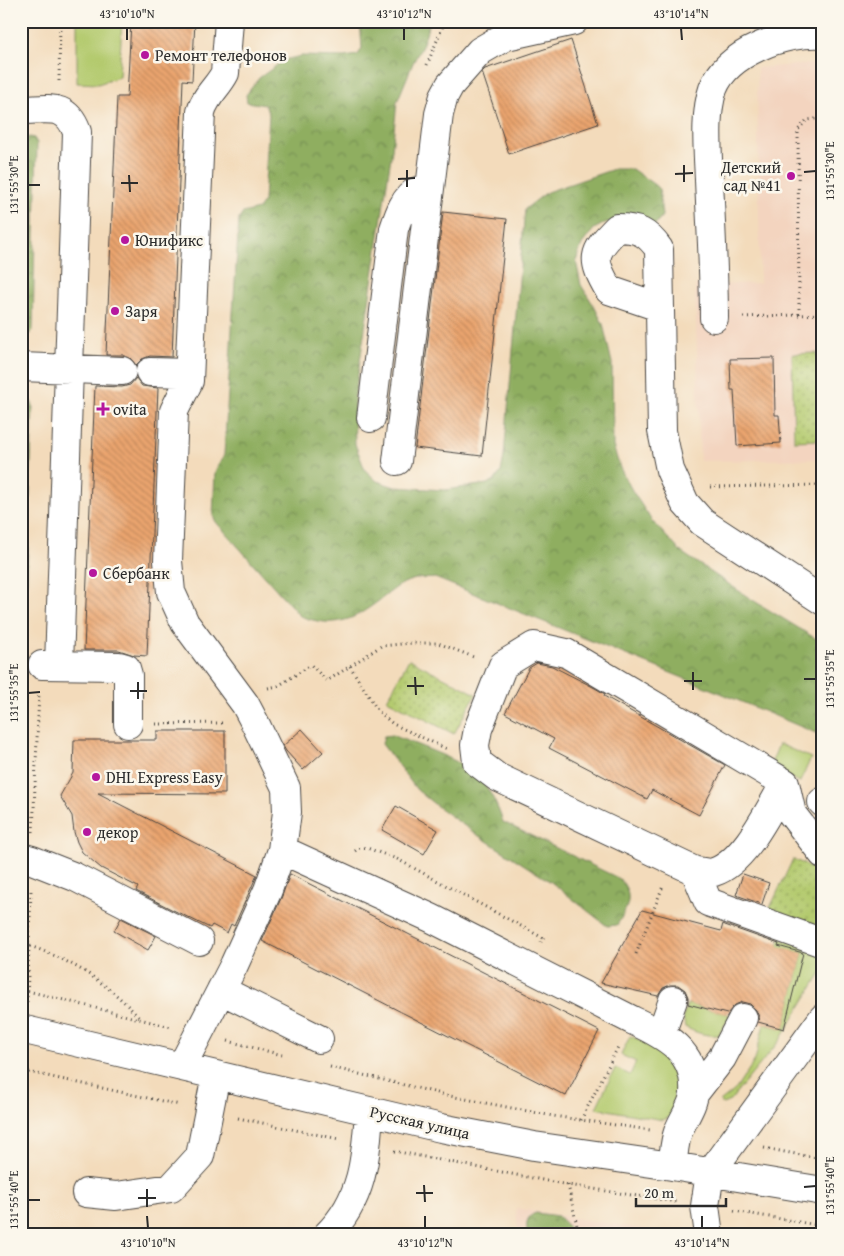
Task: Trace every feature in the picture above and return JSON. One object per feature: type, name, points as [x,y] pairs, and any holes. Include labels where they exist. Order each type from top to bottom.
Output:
[{"type":"street","points":[[182,1066],[221,990],[268,890],[282,850],[288,812],[286,788],[245,704],[185,623],[171,592],[168,561],[174,411],[177,401],[186,389],[189,373],[201,112],[204,102],[222,80],[225,73],[230,21]]},
{"type":"street","points":[[397,461],[438,114],[444,96],[450,85],[480,52],[506,36],[574,21]]},
{"type":"street","points":[[714,318],[708,155],[709,114],[713,89],[722,72],[741,56],[764,44],[794,35],[823,34]]},
{"type":"street","points":[[21,110],[59,110],[72,119],[77,132],[68,369],[50,665],[119,666],[126,668],[128,675],[128,724]]},
{"type":"street","points":[[372,418],[394,229],[402,207],[409,198],[416,192],[429,190]]},
{"type":"street","points":[[659,307],[662,431],[670,470],[686,503],[702,522],[823,601]]},
{"type":"street","points":[[21,367],[122,370]]},
{"type":"street","points":[[150,372],[189,373]]},
{"type":"street","points":[[785,783],[741,852],[726,866],[712,873],[684,865],[496,777],[477,762],[474,745],[478,729],[503,665],[534,646],[566,653],[785,783],[792,814],[823,854]]},
{"type":"street","points":[[282,850],[431,918],[661,1034],[681,1050],[691,1071],[694,1094]]},
{"type":"street","points":[[27,858],[75,877],[199,941]]},
{"type":"street","points":[[684,865],[708,902],[823,943]]},
{"type":"street","points":[[221,990],[319,1039]]},
{"type":"street","points":[[661,1034],[673,1000]]},
{"type":"street","points":[[672,1166],[678,1134],[694,1094],[722,1058],[743,1018]]},
{"type":"street","points":[[709,1235],[705,1206],[710,1173],[823,1018]]},
{"type":"street","name":"Русская улица","points":[[24,1029],[400,1119],[534,1146],[823,1191]]},
{"type":"street","points":[[86,1193],[116,1196],[171,1188],[200,1156],[216,1075]]},
{"type":"street","points":[[327,1235],[344,1214],[359,1185],[367,1145],[368,1111]]},
{"type":"path","points":[[59,110],[60,21]]},
{"type":"path","points":[[823,118],[807,120],[798,130],[799,314],[823,314]]},
{"type":"path","points":[[704,488],[823,486]]},
{"type":"path","points":[[278,686],[311,665],[327,680],[381,646],[412,643],[438,644],[467,656],[503,665]]},
{"type":"path","points":[[21,1168],[24,1029],[30,946],[27,858],[50,665]]},
{"type":"path","points":[[350,666],[378,711],[393,724],[477,762]]},
{"type":"path","points":[[166,724],[255,723]]},
{"type":"path","points":[[368,848],[397,860],[543,938]]},
{"type":"path","points":[[636,954],[684,865]]},
{"type":"path","points":[[30,946],[62,958],[88,973],[118,996],[141,1020]]},
{"type":"path","points":[[28,990],[291,1057]]},
{"type":"path","points":[[328,1067],[450,1096],[581,1120],[678,1134]]},
{"type":"path","points":[[581,1120],[606,1073]]},
{"type":"path","points":[[733,1143],[823,1159]]},
{"type":"path","points":[[568,1185],[579,1235]]},
{"type":"shaded area","name":"Детский сад №41","points":[[823,63],[823,459],[700,461],[695,285],[760,283],[757,68]]},
{"type":"shaded area","points":[[516,1208],[586,1220],[683,1235],[518,1235]]},
{"type":"green space","points":[[77,21],[122,21],[119,77],[98,84],[77,83]]},
{"type":"green space","points":[[360,21],[430,21],[422,46],[397,102],[392,150],[354,401],[355,444],[365,470],[377,481],[395,487],[445,490],[487,484],[495,480],[501,472],[504,456],[525,209],[547,192],[614,169],[632,169],[659,188],[662,216],[648,233],[607,222],[594,229],[582,244],[576,261],[581,285],[603,324],[612,363],[613,446],[620,468],[652,521],[681,552],[751,599],[823,643],[823,736],[435,578],[416,579],[403,583],[365,611],[346,620],[325,622],[300,616],[216,522],[213,516],[215,472],[224,455],[239,219],[243,213],[258,209],[264,201],[269,114],[265,105],[247,102],[246,95],[259,78],[284,60],[301,56],[344,57],[358,55],[362,48]]},
{"type":"green space","points":[[25,138],[34,138],[37,143],[33,329],[30,334],[26,335],[21,333],[23,142]]},
{"type":"green space","points":[[817,353],[819,440],[794,441],[792,354]]},
{"type":"green space","points":[[21,400],[30,400],[33,405],[25,629],[21,634]]},
{"type":"green space","points":[[409,659],[476,694],[454,734],[387,700]]},
{"type":"green space","points":[[392,735],[446,757],[473,772],[491,795],[503,822],[620,879],[627,891],[628,902],[617,925],[607,926],[551,882],[476,834],[417,790],[382,744],[384,736]]},
{"type":"green space","points":[[779,744],[811,758],[800,782],[769,769]]},
{"type":"green space","points":[[793,859],[823,873],[823,933],[770,908]]},
{"type":"green space","points":[[780,939],[823,951],[823,968],[780,1040],[730,1101],[723,1104],[720,1102],[736,1089],[755,1060],[764,1024],[784,1029],[803,953],[778,946]]},
{"type":"green space","points":[[687,1004],[731,1015],[719,1035],[701,1034],[685,1027],[683,1017]]},
{"type":"green space","points":[[630,1036],[654,1045],[670,1059],[678,1078],[680,1091],[670,1117],[663,1120],[596,1108],[615,1068],[630,1075],[636,1062],[621,1055]]},
{"type":"green space","points":[[536,1213],[558,1216],[570,1228],[572,1235],[528,1235],[528,1219]]},
{"type":"green space","points":[[596,1230],[634,1235],[588,1235]]},
{"type":"building","points":[[131,21],[195,21],[192,81],[183,80],[172,357],[150,356],[142,359],[136,365],[130,358],[123,355],[106,355],[117,97],[127,97]]},
{"type":"building","points":[[571,40],[598,124],[509,154],[482,72],[485,69]]},
{"type":"building","points":[[443,212],[507,219],[482,456],[415,448]]},
{"type":"building","points":[[774,358],[775,415],[779,415],[781,443],[737,446],[734,390],[731,390],[730,359]]},
{"type":"building","points":[[136,378],[142,386],[158,388],[147,656],[134,655],[119,650],[84,650],[95,386],[122,387],[130,385]]},
{"type":"building","points":[[537,663],[552,666],[595,688],[605,694],[604,696],[725,765],[699,815],[652,790],[647,799],[549,748],[554,739],[505,713],[529,668]]},
{"type":"building","points":[[302,729],[323,752],[303,770],[283,746]]},
{"type":"building","points":[[157,731],[225,731],[225,794],[98,793],[257,875],[234,926],[231,924],[227,933],[212,925],[210,928],[136,891],[138,887],[101,868],[82,852],[74,832],[72,816],[60,796],[73,773],[74,740],[157,740]]},
{"type":"building","points":[[396,806],[438,830],[424,854],[382,830]]},
{"type":"building","points":[[290,874],[599,1031],[566,1096],[262,941]]},
{"type":"building","points":[[743,874],[769,883],[762,904],[736,895]]},
{"type":"building","points":[[642,910],[721,931],[723,924],[779,944],[778,946],[803,953],[784,1029],[758,1022],[759,1017],[756,1010],[750,1004],[742,1002],[735,1005],[727,1014],[688,1004],[685,990],[678,985],[670,985],[663,988],[658,996],[601,983]]},
{"type":"building","points":[[121,918],[156,936],[148,950],[114,931]]},
{"type":"place","name":"Ремонт телефонов","points":[[145,55]]},
{"type":"place","name":"Детский сад №41","points":[[791,176]]},
{"type":"place","name":"Юнификс","points":[[125,240]]},
{"type":"place","name":"Заря","points":[[115,311]]},
{"type":"place","name":"ovita","points":[[103,409]]},
{"type":"place","name":"Сбербанк","points":[[93,573]]},
{"type":"place","name":"DHL Express Easy","points":[[96,777]]},
{"type":"place","name":"декор","points":[[87,832]]}]
